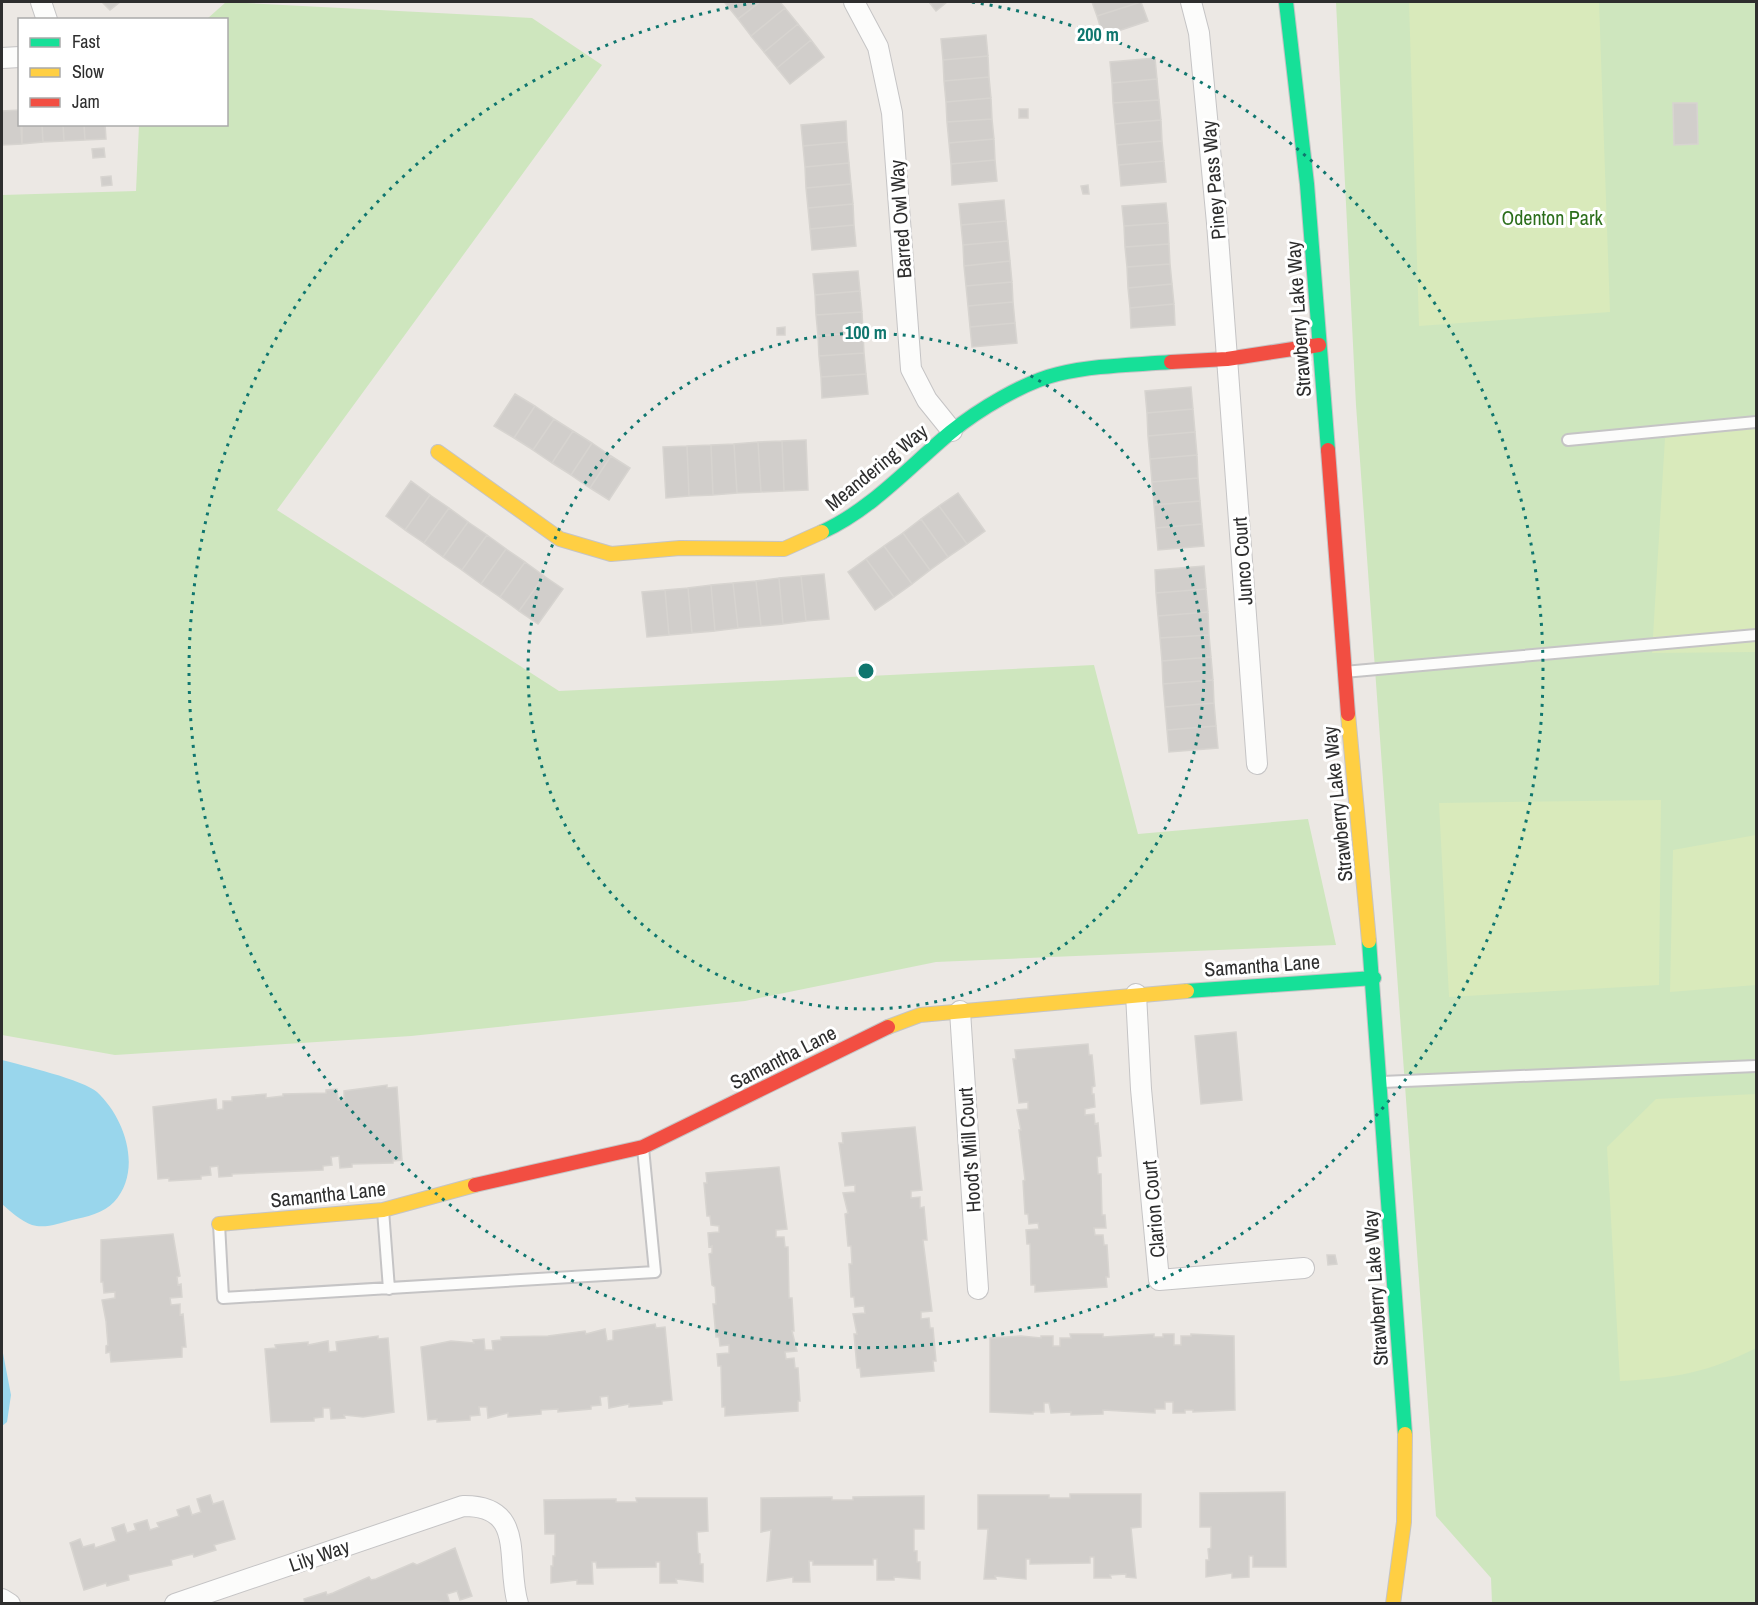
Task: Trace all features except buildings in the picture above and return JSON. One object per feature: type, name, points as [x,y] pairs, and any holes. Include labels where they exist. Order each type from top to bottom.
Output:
[{"type":"street","points":[[41,2],[46,18]]},
{"type":"street","name":"Barred Owl Way","points":[[854,2],[878,47],[892,113],[911,369],[927,400],[952,431]]},
{"type":"street","name":"Piney Pass Way","points":[[1191,2],[1199,33],[1227,359]]},
{"type":"street","name":"Strawberry Lake Way","points":[[1286,2],[1311,239],[1344,672],[1382,1082],[1404,1424],[1404,1506],[1393,1604]]},
{"type":"street","points":[[2,58],[18,57]]},
{"type":"street","name":"Meandering Way","points":[[438,452],[537,525],[560,539],[585,548],[611,554],[680,548],[784,549],[844,522],[901,478],[952,431],[1011,393],[1057,374],[1109,366],[1227,359],[1319,345]]},
{"type":"street","name":"Junco Court","points":[[1227,359],[1257,764]]},
{"type":"street","name":"Samantha Lane","points":[[219,1224],[383,1210],[455,1189],[643,1147],[875,1032],[920,1015],[1136,994],[1374,978]]},
{"type":"street","name":"Clarion Court","points":[[1136,994],[1141,1089],[1159,1280],[1304,1268]]},
{"type":"street","name":"Hood's Mill Court","points":[[960,1011],[978,1289]]},
{"type":"street","name":"Lily Way","points":[[175,1604],[463,1506],[484,1506],[503,1519],[511,1541],[518,1604]]},
{"type":"street","points":[[2,1599],[10,1604]]},
{"type":"lane","points":[[1568,440],[1756,422]]},
{"type":"lane","points":[[1344,672],[1756,635]]},
{"type":"lane","points":[[1382,1082],[1756,1066]]},
{"type":"lane","points":[[219,1224],[223,1298],[655,1272],[643,1147]]},
{"type":"lane","points":[[383,1210],[389,1289]]},
{"type":"green space","points":[[226,2],[532,18],[602,65],[277,510],[559,691],[1094,665],[1138,834],[1308,819],[1336,945],[936,962],[745,1001],[411,1036],[115,1055],[2,1035],[2,195],[136,191],[139,126],[228,126],[228,18],[208,18]]},
{"type":"green space","name":"Odenton Park","points":[[1336,2],[1756,2],[1756,1603],[1492,1603],[1491,1578],[1436,1516],[1356,405]]},
{"type":"green space","points":[[1409,2],[1599,2],[1610,312],[1419,326]]},
{"type":"green space","points":[[1756,421],[1756,652],[1652,653],[1665,438]]},
{"type":"green space","points":[[1661,800],[1659,985],[1449,997],[1439,803]]},
{"type":"green space","points":[[1756,835],[1756,985],[1670,992],[1673,850]]},
{"type":"green space","points":[[1756,1094],[1756,1348],[1722,1363],[1690,1373],[1620,1381],[1607,1147],[1656,1099]]},
{"type":"water","points":[[2,1060],[52,1073],[90,1087],[107,1103],[122,1130],[129,1160],[128,1175],[123,1189],[110,1206],[89,1216],[42,1226],[24,1221],[2,1204]]},
{"type":"water","points":[[2,1348],[11,1395],[7,1422],[2,1426]]},
{"type":"traffic: fast","points":[[1286,2],[1307,184],[1328,450]]},
{"type":"traffic: fast","points":[[822,532],[857,512],[890,487],[951,432],[1016,390],[1045,378],[1072,371],[1171,362]]},
{"type":"traffic: fast","points":[[1369,941],[1405,1434]]},
{"type":"traffic: fast","points":[[1187,991],[1374,978]]},
{"type":"traffic: slow","points":[[438,452],[560,539],[611,554],[680,548],[784,549],[822,532]]},
{"type":"traffic: slow","points":[[1348,714],[1369,941]]},
{"type":"traffic: slow","points":[[888,1027],[920,1015],[1187,991]]},
{"type":"traffic: slow","points":[[219,1224],[383,1210],[475,1185]]},
{"type":"traffic: slow","points":[[1393,1604],[1404,1522],[1405,1434]]},
{"type":"traffic: jam","points":[[1171,362],[1227,359],[1319,345]]},
{"type":"traffic: jam","points":[[1328,450],[1348,714]]},
{"type":"traffic: jam","points":[[475,1185],[643,1147],[888,1027]]}]
